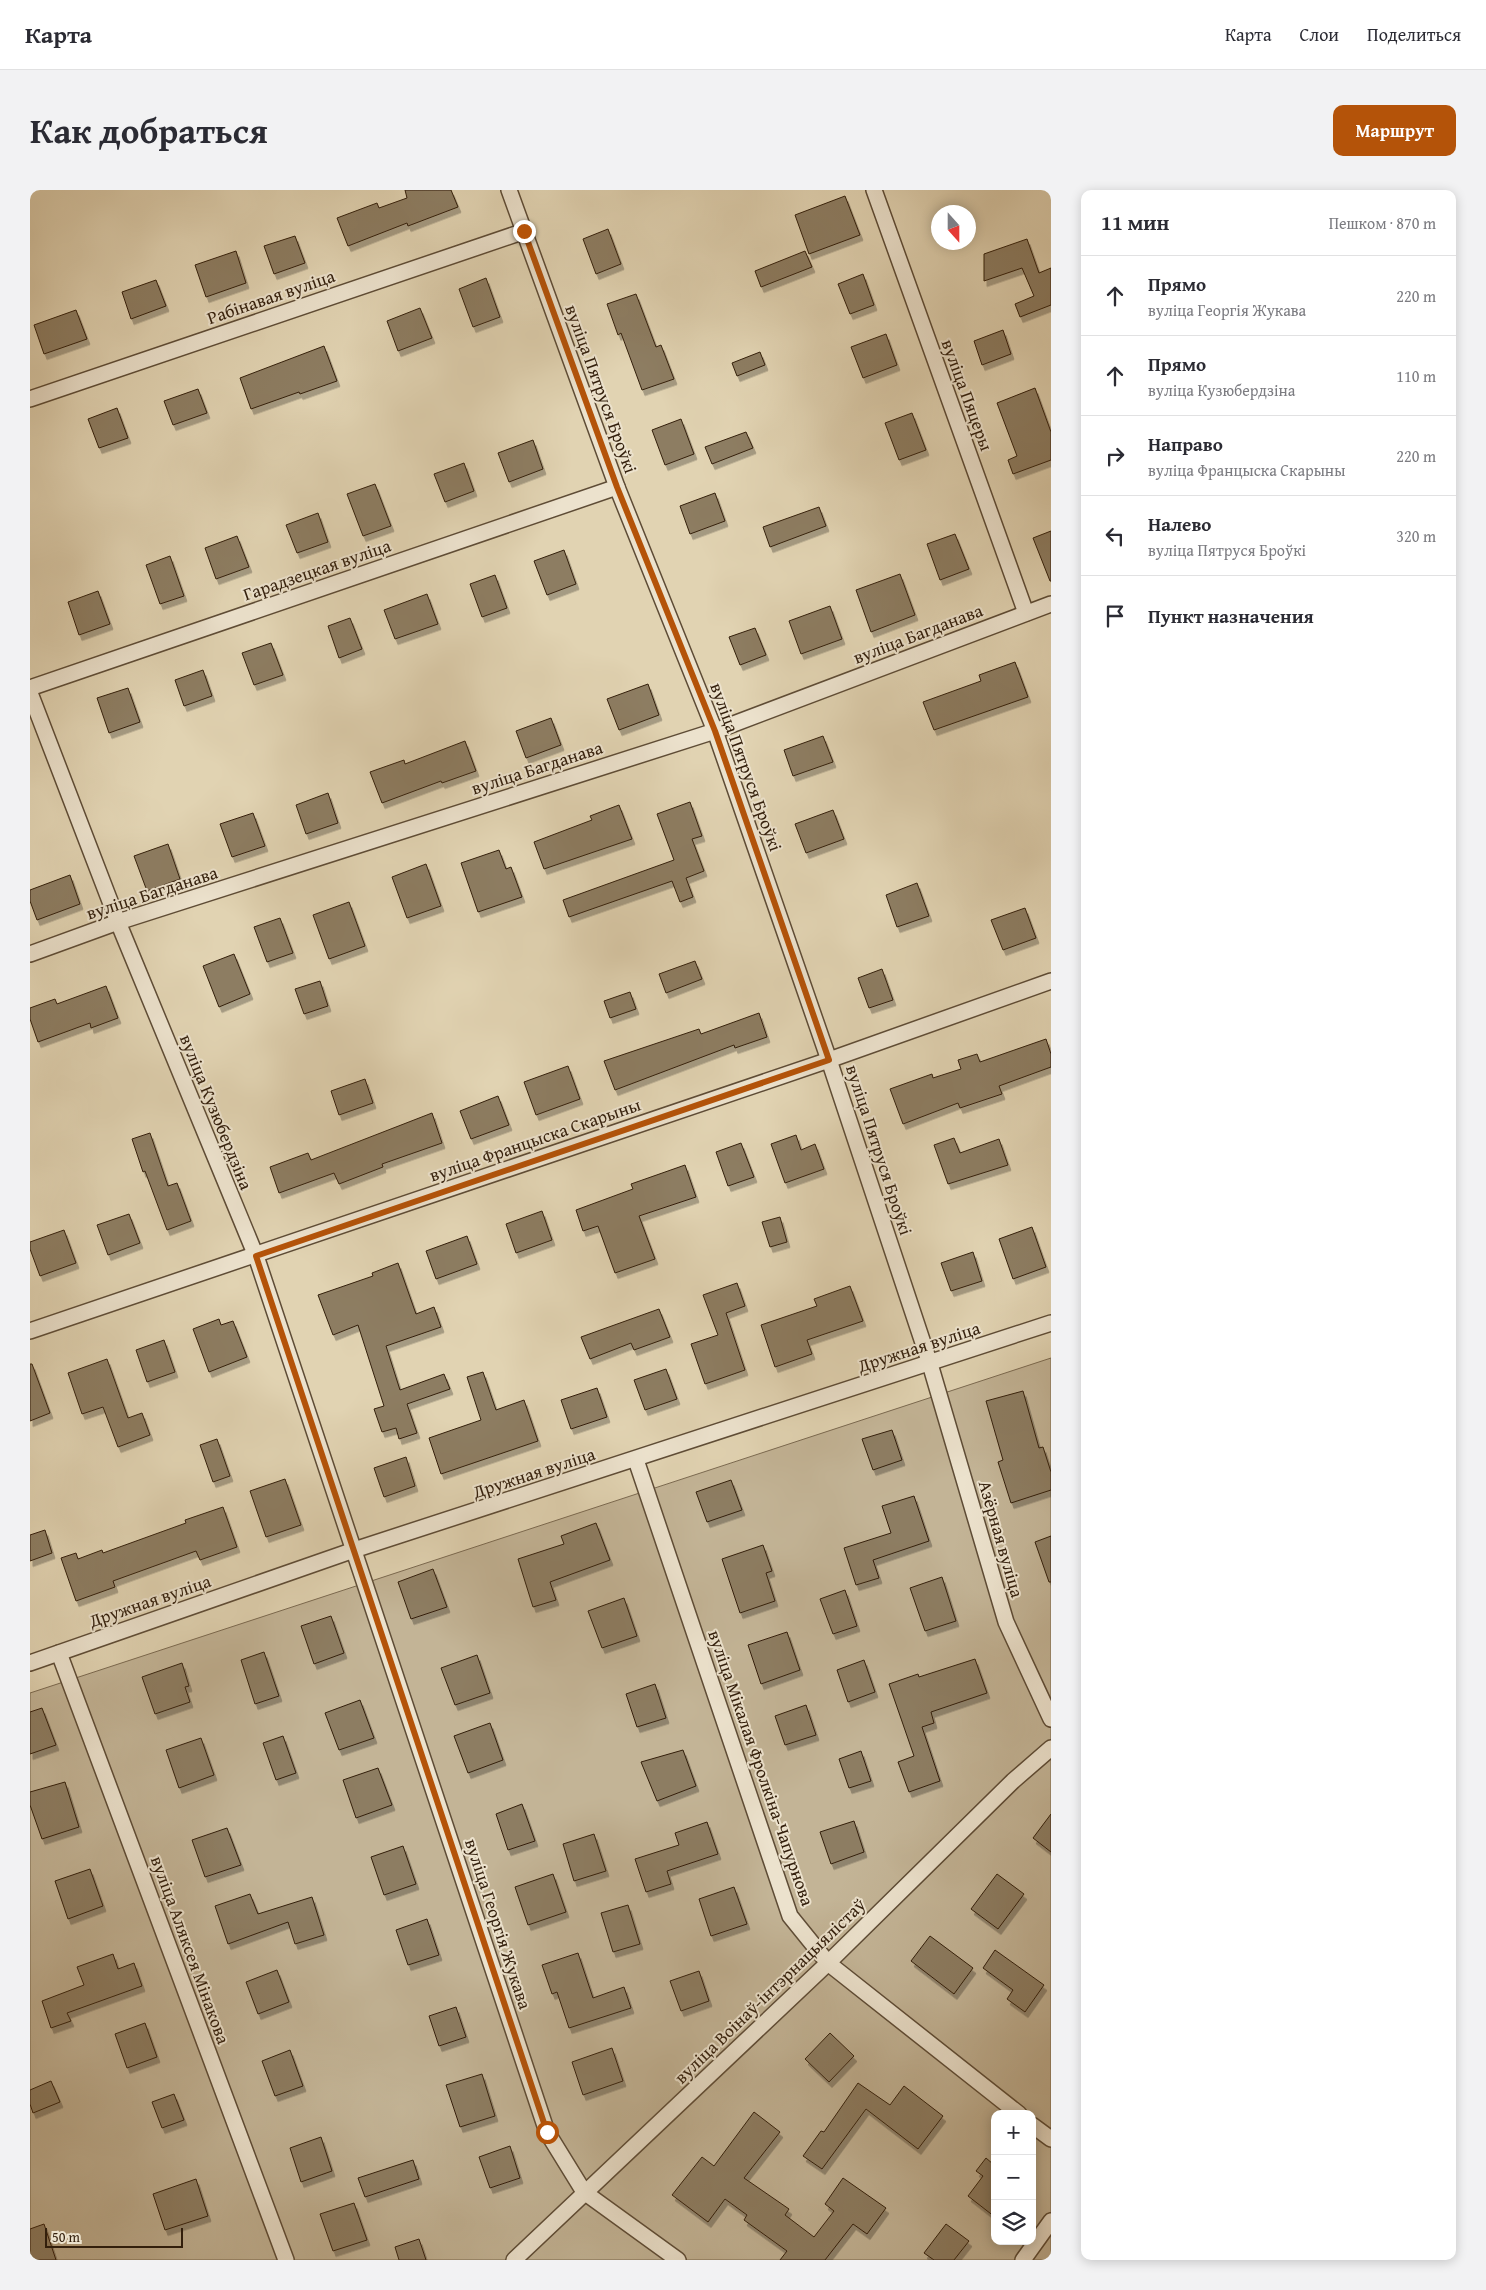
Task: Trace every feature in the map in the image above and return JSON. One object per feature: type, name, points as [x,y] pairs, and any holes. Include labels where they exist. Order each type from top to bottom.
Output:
[{"type":"street","name":"вуліца Пятруся Броўкі","points":[[509,190],[617,487],[715,731],[829,1060],[930,1364]]},
{"type":"street","name":"вуліца Пяцеры","points":[[874,190],[1026,613]]},
{"type":"street","name":"Рабінавая вуліца","points":[[30,399],[524,231]]},
{"type":"street","name":"Гарадзецкая вуліца","points":[[30,688],[617,487]]},
{"type":"street","name":"вуліца Багданава","points":[[30,954],[118,922],[715,731],[1051,604]]},
{"type":"street","name":"вуліца Кузюбердзіна","points":[[30,693],[118,922],[256,1256],[354,1550]]},
{"type":"street","name":"вуліца Францыска Скарыны","points":[[30,1331],[256,1256],[829,1060],[1051,980]]},
{"type":"street","name":"Дружная вуліца","points":[[30,1663],[354,1550],[636,1460],[1051,1323]]},
{"type":"street","name":"Азёрная вуліца","points":[[930,1364],[1006,1622],[1051,1719]]},
{"type":"street","name":"вуліца Мікалая Фролкіна-Чапурнова","points":[[636,1460],[790,1916],[828,1963],[1014,2110]]},
{"type":"street","name":"вуліца Георгія Жукава","points":[[354,1550],[547,2132],[584,2192],[678,2260]]},
{"type":"street","name":"вуліца Аляксея Мінакова","points":[[59,1653],[286,2260]]},
{"type":"street","name":"вуліца Воінаў-інтэрнацыялістаў","points":[[514,2260],[828,1963],[1013,1781],[1051,1748]]},
{"type":"street","points":[[1036,2127],[1051,2139]]},
{"type":"street","points":[[1023,2260],[1051,2221]]},
{"type":"shaded area","points":[[1051,1358],[1051,2260],[30,2260],[30,1693]]},
{"type":"building","points":[[405,190],[451,190],[458,207],[408,226],[407,223],[348,246],[337,218],[377,203],[379,208],[407,198]]},
{"type":"building","points":[[845,196],[860,235],[809,254],[795,215]]},
{"type":"building","points":[[608,229],[621,264],[596,274],[583,239]]},
{"type":"building","points":[[295,236],[305,263],[274,274],[264,246]]},
{"type":"building","points":[[1027,239],[1039,273],[1051,268],[1051,305],[1020,317],[1015,304],[1034,296],[1022,268],[984,281],[984,254]]},
{"type":"building","points":[[236,251],[246,283],[206,297],[195,265]]},
{"type":"building","points":[[805,251],[812,267],[761,287],[755,271]]},
{"type":"building","points":[[863,274],[874,305],[850,314],[838,284]]},
{"type":"building","points":[[486,278],[500,317],[473,327],[459,289]]},
{"type":"building","points":[[156,280],[166,306],[131,319],[122,292]]},
{"type":"building","points":[[636,294],[656,347],[661,345],[674,379],[642,390],[621,333],[618,335],[607,304]]},
{"type":"building","points":[[420,308],[432,338],[398,351],[387,321]]},
{"type":"building","points":[[76,310],[87,339],[44,354],[34,325]]},
{"type":"building","points":[[1003,330],[1011,354],[982,365],[974,341]]},
{"type":"building","points":[[886,334],[897,365],[863,378],[851,347]]},
{"type":"building","points":[[324,346],[337,381],[251,409],[240,378]]},
{"type":"building","points":[[760,352],[765,365],[737,376],[732,363]]},
{"type":"building","points":[[1035,388],[1051,432],[1051,460],[1013,474],[1008,460],[1017,456],[997,403]]},
{"type":"building","points":[[198,389],[207,413],[173,425],[164,401]]},
{"type":"building","points":[[117,408],[128,438],[99,448],[88,419]]},
{"type":"building","points":[[912,413],[926,450],[899,460],[885,423]]},
{"type":"building","points":[[681,419],[694,454],[665,465],[652,430]]},
{"type":"building","points":[[746,432],[753,448],[712,464],[705,447]]},
{"type":"building","points":[[533,440],[543,469],[509,482],[498,453]]},
{"type":"building","points":[[464,463],[474,491],[445,502],[434,474]]},
{"type":"building","points":[[375,484],[391,526],[363,536],[347,494]]},
{"type":"building","points":[[715,493],[725,521],[690,534],[680,506]]},
{"type":"building","points":[[819,507],[826,526],[770,547],[763,527]]},
{"type":"building","points":[[318,513],[328,542],[297,553],[286,525]]},
{"type":"building","points":[[1051,531],[1051,581],[1050,581],[1033,538]]},
{"type":"building","points":[[955,534],[969,569],[940,580],[927,544]]},
{"type":"building","points":[[237,536],[249,567],[216,579],[205,548]]},
{"type":"building","points":[[564,550],[576,584],[547,595],[534,561]]},
{"type":"building","points":[[170,556],[184,596],[160,604],[146,565]]},
{"type":"building","points":[[900,574],[915,615],[871,632],[856,590]]},
{"type":"building","points":[[495,575],[507,608],[482,617],[470,584]]},
{"type":"building","points":[[98,591],[110,624],[79,635],[68,602]]},
{"type":"building","points":[[427,594],[438,624],[395,639],[384,610]]},
{"type":"building","points":[[830,606],[842,639],[801,654],[789,621]]},
{"type":"building","points":[[350,618],[362,649],[339,658],[328,626]]},
{"type":"building","points":[[755,628],[766,655],[740,665],[729,637]]},
{"type":"building","points":[[271,643],[283,675],[254,685],[242,653]]},
{"type":"building","points":[[1015,662],[1028,697],[934,730],[923,702],[981,681],[979,675]]},
{"type":"building","points":[[203,670],[212,696],[184,706],[175,680]]},
{"type":"building","points":[[648,684],[659,715],[619,730],[607,699]]},
{"type":"building","points":[[128,688],[140,722],[109,733],[97,698]]},
{"type":"building","points":[[551,718],[561,745],[526,758],[516,731]]},
{"type":"building","points":[[823,736],[833,762],[793,776],[784,750]]},
{"type":"building","points":[[465,741],[476,771],[442,783],[441,781],[382,803],[370,772],[404,760],[405,764]]},
{"type":"building","points":[[328,793],[338,823],[306,834],[296,805]]},
{"type":"building","points":[[690,802],[702,836],[692,839],[704,871],[686,878],[693,897],[680,902],[672,881],[569,917],[563,900],[674,860],[657,814]]},
{"type":"building","points":[[619,805],[632,839],[544,869],[534,842],[592,820],[590,816]]},
{"type":"building","points":[[833,810],[844,839],[806,853],[795,824]]},
{"type":"building","points":[[253,813],[265,846],[232,857],[220,824]]},
{"type":"building","points":[[168,844],[180,879],[147,891],[134,856]]},
{"type":"building","points":[[499,850],[506,869],[511,867],[522,897],[478,912],[461,863]]},
{"type":"building","points":[[426,864],[441,906],[407,918],[392,877]]},
{"type":"building","points":[[70,875],[80,904],[37,920],[30,901],[30,890]]},
{"type":"building","points":[[917,883],[929,916],[897,927],[886,895]]},
{"type":"building","points":[[349,902],[365,946],[329,959],[313,915]]},
{"type":"building","points":[[1025,908],[1036,938],[1003,950],[991,920]]},
{"type":"building","points":[[280,918],[293,953],[267,962],[254,927]]},
{"type":"building","points":[[234,954],[250,994],[219,1007],[203,966]]},
{"type":"building","points":[[695,961],[702,979],[666,993],[659,974]]},
{"type":"building","points":[[882,969],[893,1000],[869,1008],[858,978]]},
{"type":"building","points":[[320,981],[328,1006],[304,1014],[295,989]]},
{"type":"building","points":[[106,986],[118,1018],[91,1028],[90,1023],[38,1042],[30,1019],[30,1008],[55,999],[57,1004]]},
{"type":"building","points":[[630,992],[636,1009],[610,1018],[604,1001]]},
{"type":"building","points":[[759,1013],[767,1037],[735,1048],[734,1045],[615,1090],[604,1061],[699,1029],[701,1034]]},
{"type":"building","points":[[1046,1039],[1051,1054],[1051,1067],[999,1086],[1002,1094],[960,1108],[958,1103],[903,1124],[890,1089],[932,1074],[933,1078],[961,1069],[958,1060],[977,1054],[980,1062]]},
{"type":"building","points":[[568,1066],[580,1099],[536,1115],[524,1082]]},
{"type":"building","points":[[365,1079],[373,1103],[339,1115],[331,1091]]},
{"type":"building","points":[[498,1096],[509,1125],[471,1139],[460,1111]]},
{"type":"building","points":[[432,1113],[442,1143],[382,1164],[383,1167],[339,1184],[334,1173],[279,1193],[270,1167],[308,1153],[311,1160]]},
{"type":"building","points":[[150,1133],[168,1186],[177,1183],[191,1221],[167,1230],[145,1171],[143,1172],[132,1139]]},
{"type":"building","points":[[796,1135],[801,1150],[815,1144],[824,1169],[785,1183],[771,1144]]},
{"type":"building","points":[[954,1138],[960,1153],[999,1139],[1008,1165],[948,1184],[934,1145]]},
{"type":"building","points":[[741,1143],[754,1177],[728,1186],[716,1152]]},
{"type":"building","points":[[685,1165],[696,1197],[639,1216],[655,1259],[615,1273],[598,1226],[583,1231],[576,1210],[633,1189],[631,1184]]},
{"type":"building","points":[[542,1211],[552,1240],[516,1253],[506,1224]]},
{"type":"building","points":[[129,1214],[140,1243],[108,1255],[97,1225]]},
{"type":"building","points":[[780,1217],[787,1242],[770,1247],[762,1222]]},
{"type":"building","points":[[1032,1227],[1046,1267],[1013,1279],[999,1239]]},
{"type":"building","points":[[64,1230],[76,1263],[40,1276],[30,1249],[30,1242]]},
{"type":"building","points":[[467,1236],[477,1264],[436,1279],[426,1251]]},
{"type":"building","points":[[973,1252],[982,1281],[951,1291],[941,1263]]},
{"type":"building","points":[[398,1263],[416,1314],[434,1307],[441,1327],[386,1346],[400,1390],[444,1374],[450,1389],[407,1404],[417,1433],[399,1439],[396,1428],[382,1432],[374,1409],[384,1406],[358,1325],[333,1335],[318,1295],[373,1276],[372,1273]]},
{"type":"building","points":[[737,1283],[745,1306],[726,1313],[745,1370],[705,1384],[691,1344],[718,1335],[703,1295]]},
{"type":"building","points":[[850,1286],[863,1321],[807,1340],[812,1354],[775,1367],[761,1325],[817,1306],[814,1299]]},
{"type":"building","points":[[659,1309],[670,1337],[634,1350],[631,1343],[590,1359],[581,1337]]},
{"type":"building","points":[[219,1319],[221,1325],[233,1321],[247,1357],[209,1372],[193,1329]]},
{"type":"building","points":[[164,1340],[175,1372],[147,1382],[136,1350]]},
{"type":"building","points":[[107,1359],[128,1418],[142,1413],[150,1435],[118,1447],[103,1407],[82,1414],[68,1373]]},
{"type":"building","points":[[30,1364],[32,1364],[50,1413],[30,1421]]},
{"type":"building","points":[[666,1369],[677,1399],[645,1410],[634,1380]]},
{"type":"building","points":[[483,1372],[496,1410],[524,1400],[538,1441],[441,1474],[429,1438],[481,1420],[467,1377]]},
{"type":"building","points":[[597,1388],[607,1417],[571,1429],[561,1400]]},
{"type":"building","points":[[1023,1391],[1039,1448],[1043,1447],[1051,1472],[1051,1490],[1011,1503],[998,1462],[1003,1460],[986,1401]]},
{"type":"building","points":[[892,1430],[902,1460],[873,1470],[862,1439]]},
{"type":"building","points":[[217,1439],[230,1476],[213,1482],[200,1445]]},
{"type":"building","points":[[406,1457],[415,1486],[384,1497],[374,1468]]},
{"type":"building","points":[[285,1479],[301,1525],[266,1537],[250,1491]]},
{"type":"building","points":[[731,1480],[742,1510],[707,1522],[696,1492]]},
{"type":"building","points":[[914,1496],[929,1541],[873,1560],[879,1578],[856,1585],[844,1548],[891,1533],[882,1506]]},
{"type":"building","points":[[223,1507],[237,1547],[200,1560],[196,1551],[113,1581],[115,1587],[76,1601],[61,1558],[76,1553],[78,1559],[102,1550],[103,1553],[186,1523],[185,1520]]},
{"type":"building","points":[[596,1523],[610,1560],[550,1582],[556,1600],[533,1607],[518,1559],[564,1544],[561,1536]]},
{"type":"building","points":[[45,1530],[52,1553],[30,1561],[30,1535]]},
{"type":"building","points":[[1051,1536],[1051,1582],[1049,1582],[1035,1542]]},
{"type":"building","points":[[763,1545],[772,1571],[766,1573],[775,1601],[740,1613],[722,1559]]},
{"type":"building","points":[[433,1569],[447,1607],[411,1619],[398,1582]]},
{"type":"building","points":[[942,1577],[956,1621],[925,1631],[910,1588]]},
{"type":"building","points":[[845,1590],[857,1626],[833,1634],[820,1599]]},
{"type":"building","points":[[624,1598],[637,1636],[602,1648],[588,1611]]},
{"type":"building","points":[[331,1616],[344,1653],[314,1664],[301,1626]]},
{"type":"building","points":[[787,1632],[800,1670],[761,1684],[748,1645]]},
{"type":"building","points":[[264,1652],[279,1696],[255,1704],[241,1660]]},
{"type":"building","points":[[477,1655],[490,1693],[455,1705],[441,1668]]},
{"type":"building","points":[[975,1659],[987,1693],[931,1712],[934,1723],[922,1727],[940,1781],[909,1792],[898,1762],[914,1756],[889,1684],[918,1674],[919,1677]]},
{"type":"building","points":[[864,1660],[875,1692],[848,1702],[837,1670]]},
{"type":"building","points":[[182,1663],[189,1686],[185,1687],[190,1702],[155,1714],[142,1677]]},
{"type":"building","points":[[655,1684],[666,1718],[637,1727],[626,1694]]},
{"type":"building","points":[[360,1700],[374,1738],[339,1750],[325,1713]]},
{"type":"building","points":[[806,1705],[816,1735],[785,1745],[775,1716]]},
{"type":"building","points":[[42,1708],[56,1745],[30,1754],[30,1712]]},
{"type":"building","points":[[490,1723],[503,1760],[468,1773],[454,1736]]},
{"type":"building","points":[[283,1736],[296,1773],[276,1780],[263,1743]]},
{"type":"building","points":[[201,1738],[214,1775],[179,1788],[166,1750]]},
{"type":"building","points":[[683,1750],[696,1786],[657,1801],[641,1762]]},
{"type":"building","points":[[861,1751],[871,1781],[849,1788],[839,1759]]},
{"type":"building","points":[[378,1768],[392,1805],[356,1818],[343,1780]]},
{"type":"building","points":[[65,1782],[79,1827],[42,1839],[30,1805],[30,1792]]},
{"type":"building","points":[[522,1804],[535,1841],[508,1850],[496,1814]]},
{"type":"building","points":[[1051,1814],[1051,1852],[1033,1838]]},
{"type":"building","points":[[854,1821],[864,1852],[831,1864],[820,1832]]},
{"type":"building","points":[[707,1822],[718,1854],[667,1871],[671,1884],[646,1892],[635,1859],[679,1845],[675,1833]]},
{"type":"building","points":[[227,1828],[241,1865],[205,1877],[192,1840]]},
{"type":"building","points":[[594,1834],[606,1871],[574,1881],[563,1844]]},
{"type":"building","points":[[403,1846],[416,1884],[384,1895],[371,1857]]},
{"type":"building","points":[[90,1869],[103,1906],[68,1919],[55,1881]]},
{"type":"building","points":[[553,1874],[566,1912],[528,1925],[515,1887]]},
{"type":"building","points":[[997,1874],[1024,1894],[998,1929],[971,1909]]},
{"type":"building","points":[[734,1887],[747,1924],[711,1936],[699,1899]]},
{"type":"building","points":[[250,1894],[258,1914],[312,1897],[324,1935],[295,1944],[288,1922],[228,1944],[215,1906]]},
{"type":"building","points":[[628,1905],[640,1944],[613,1952],[601,1913]]},
{"type":"building","points":[[427,1919],[439,1955],[408,1965],[396,1930]]},
{"type":"building","points":[[930,1936],[973,1968],[954,1994],[911,1961]]},
{"type":"building","points":[[995,1950],[1044,1985],[1025,2012],[1007,1999],[1013,1990],[983,1968]]},
{"type":"building","points":[[578,1953],[593,1998],[624,1987],[631,2008],[569,2028],[557,1992],[552,1994],[542,1965]]},
{"type":"building","points":[[113,1954],[118,1969],[134,1963],[142,1986],[67,2013],[71,2021],[51,2028],[42,2001],[84,1985],[77,1967]]},
{"type":"building","points":[[277,1970],[289,2002],[258,2014],[246,1982]]},
{"type":"building","points":[[699,1971],[709,2001],[681,2011],[670,1981]]},
{"type":"building","points":[[456,2007],[466,2037],[439,2046],[429,2016]]},
{"type":"building","points":[[145,2023],[157,2057],[127,2068],[115,2034]]},
{"type":"building","points":[[830,2033],[854,2056],[829,2082],[805,2059]]},
{"type":"building","points":[[612,2048],[623,2081],[583,2095],[572,2062]]},
{"type":"building","points":[[290,2050],[303,2086],[275,2096],[262,2061]]},
{"type":"building","points":[[482,2074],[495,2116],[460,2127],[446,2085]]},
{"type":"building","points":[[51,2081],[60,2102],[33,2113],[30,2104],[30,2090]]},
{"type":"building","points":[[858,2083],[890,2105],[904,2086],[943,2116],[918,2149],[866,2109],[822,2169],[803,2156],[821,2131],[824,2132]]},
{"type":"building","points":[[174,2094],[184,2120],[162,2128],[152,2102]]},
{"type":"building","points":[[754,2112],[780,2132],[744,2178],[789,2209],[785,2215],[814,2237],[834,2211],[825,2204],[843,2178],[886,2208],[867,2234],[853,2224],[825,2260],[780,2260],[787,2251],[744,2220],[747,2215],[725,2199],[708,2222],[672,2195],[702,2157],[714,2166]]},
{"type":"building","points":[[321,2137],[332,2171],[301,2182],[290,2148]]},
{"type":"building","points":[[510,2146],[520,2178],[490,2188],[479,2157]]},
{"type":"building","points":[[986,2158],[991,2162],[991,2214],[968,2196],[983,2176],[976,2171]]},
{"type":"building","points":[[413,2160],[419,2179],[365,2197],[358,2178]]},
{"type":"building","points":[[196,2179],[208,2216],[165,2230],[153,2194]]},
{"type":"building","points":[[354,2203],[367,2240],[333,2251],[320,2214]]},
{"type":"building","points":[[44,2224],[56,2260],[30,2260],[30,2229]]},
{"type":"building","points":[[946,2224],[969,2241],[954,2260],[934,2260],[924,2253]]},
{"type":"building","points":[[419,2239],[426,2260],[399,2260],[395,2247]]},
{"type":"route","points":[[524,231],[617,487],[715,731],[829,1060],[256,1256],[547,2132]]}]
